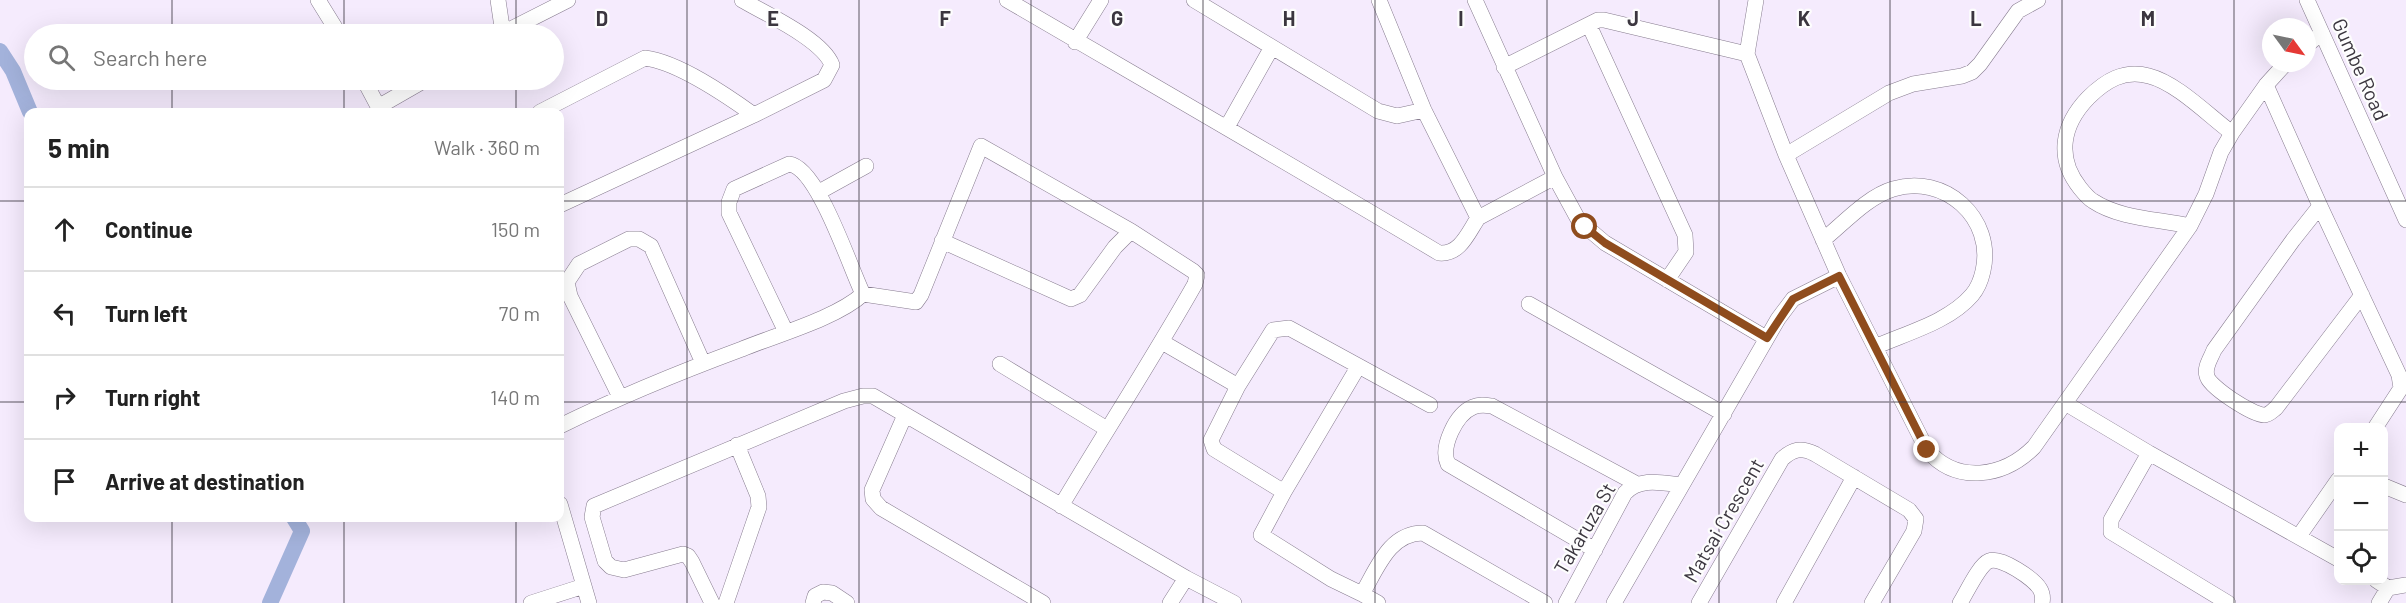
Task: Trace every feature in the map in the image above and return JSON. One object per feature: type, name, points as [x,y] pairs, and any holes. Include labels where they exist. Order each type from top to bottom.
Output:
[{"type":"street","points":[[318,0],[333,24]]},
{"type":"street","points":[[498,0],[501,24]]},
{"type":"street","points":[[521,24],[568,0]]},
{"type":"street","points":[[564,203],[824,80],[832,65],[828,55],[816,44],[742,0]]},
{"type":"street","points":[[1007,0],[1075,42],[1227,126],[1439,253],[1452,252],[1459,247],[1478,218],[1555,177]]},
{"type":"street","points":[[1075,42],[1101,0]]},
{"type":"street","points":[[1194,0],[1388,116],[1424,110]]},
{"type":"street","points":[[1379,0],[1424,110],[1478,218]]},
{"type":"street","points":[[1475,0],[1555,177],[1585,227],[1605,243],[1767,338]]},
{"type":"street","points":[[1756,0],[1747,54],[1786,155],[1839,276],[1927,450],[1944,466],[1958,472],[2005,469],[2022,460],[2034,447],[2190,226],[2206,194],[2221,152],[2266,85],[2278,72]]},
{"type":"street","points":[[1786,155],[1889,93],[1913,84],[1962,76],[1972,72],[2018,11],[2038,0]]},
{"type":"street","name":"Gumbe Road","points":[[2307,0],[2406,220]]},
{"type":"street","points":[[1504,67],[1598,20],[1612,21],[1747,54]]},
{"type":"street","points":[[1589,25],[1685,235],[1686,252],[1667,280]]},
{"type":"street","points":[[2316,38],[2322,33]]},
{"type":"street","points":[[1227,126],[1272,47]]},
{"type":"street","points":[[548,108],[645,58],[659,59],[669,64],[727,96],[754,115]]},
{"type":"street","points":[[2190,226],[2116,212],[2090,200],[2072,178],[2066,161],[2065,140],[2069,124],[2077,110],[2103,83],[2116,77],[2136,75],[2149,76],[2166,84],[2232,133]]},
{"type":"street","points":[[2266,85],[2401,382],[2397,396],[2378,423]]},
{"type":"street","points":[[369,90],[379,108]]},
{"type":"street","points":[[383,108],[409,90]]},
{"type":"street","points":[[863,294],[916,302],[921,295],[981,146],[1131,231],[1193,271],[1197,276],[1195,284],[1061,506]]},
{"type":"street","points":[[786,332],[729,213],[729,202],[734,189],[789,164],[801,169],[819,192],[863,294]]},
{"type":"street","points":[[819,192],[866,166]]},
{"type":"street","points":[[1823,240],[1872,200],[1892,189],[1915,185],[1938,189],[1958,200],[1974,216],[1983,237],[1985,260],[1980,282],[1972,295],[1955,311],[1875,347]]},
{"type":"street","points":[[2320,206],[2214,350],[2206,368],[2206,378],[2214,388],[2257,414],[2269,413],[2276,408],[2362,295]]},
{"type":"street","points":[[942,241],[1071,299],[1080,295],[1107,256],[1131,231]]},
{"type":"street","points":[[620,397],[570,296],[567,282],[579,264],[629,239],[639,239],[651,246],[703,363]]},
{"type":"street","points":[[1614,603],[1767,338],[1793,299],[1839,276]]},
{"type":"street","points":[[564,424],[620,397],[850,306],[863,294]]},
{"type":"street","points":[[1529,304],[1724,414]]},
{"type":"street","points":[[1284,492],[1214,449],[1211,440],[1238,386],[1273,330],[1288,328],[1430,405]]},
{"type":"street","points":[[1162,342],[1238,386]]},
{"type":"street","points":[[1000,364],[1107,429]]},
{"type":"street","points":[[1358,367],[1261,535],[1331,579],[1378,603]]},
{"type":"street","points":[[712,603],[692,562],[688,556],[683,554],[624,570],[611,567],[605,561],[591,513],[594,506],[844,401],[863,396],[873,396],[1186,578],[1234,603]]},
{"type":"street","points":[[2065,403],[2334,557]]},
{"type":"street","points":[[1595,550],[1448,464],[1444,456],[1445,446],[1457,423],[1467,410],[1476,405],[1492,406],[1637,484]]},
{"type":"street","points":[[905,415],[872,490],[873,499],[880,508],[1043,603]]},
{"type":"street","points":[[726,603],[759,507],[758,496],[737,445]]},
{"type":"street","name":"Matsai Crescent","points":[[1699,603],[1782,459],[1798,449],[1807,450],[1854,477],[1909,510],[1916,519],[1914,531],[1872,603]]},
{"type":"street","points":[[2149,453],[2111,520],[2111,532],[2228,603]]},
{"type":"street","points":[[1784,603],[1854,477]]},
{"type":"street","name":"Takaruza St","points":[[1566,603],[1625,493],[1637,484],[1682,485]]},
{"type":"street","points":[[2299,536],[2334,486]]},
{"type":"street","points":[[2388,488],[2406,495]]},
{"type":"street","points":[[564,518],[589,603]]},
{"type":"street","points":[[1362,594],[1389,548],[1406,535],[1423,533],[1545,603]]},
{"type":"street","points":[[1960,603],[1982,566],[1994,559],[2003,561],[2035,582],[2041,591],[2042,603]]},
{"type":"street","points":[[1170,603],[1186,578]]},
{"type":"street","points":[[2388,584],[2406,585]]},
{"type":"street","points":[[2379,603],[2382,585]]},
{"type":"street","points":[[531,603],[584,586]]},
{"type":"street","points":[[813,603],[815,596],[823,592],[832,593],[847,603]]},
{"type":"waterway","points":[[0,51],[13,71],[28,108]]},
{"type":"waterway","points":[[270,603],[302,531],[296,522]]},
{"type":"route","points":[[1585,227],[1605,243],[1767,338],[1778,318],[1793,299],[1839,276],[1927,450]]}]
